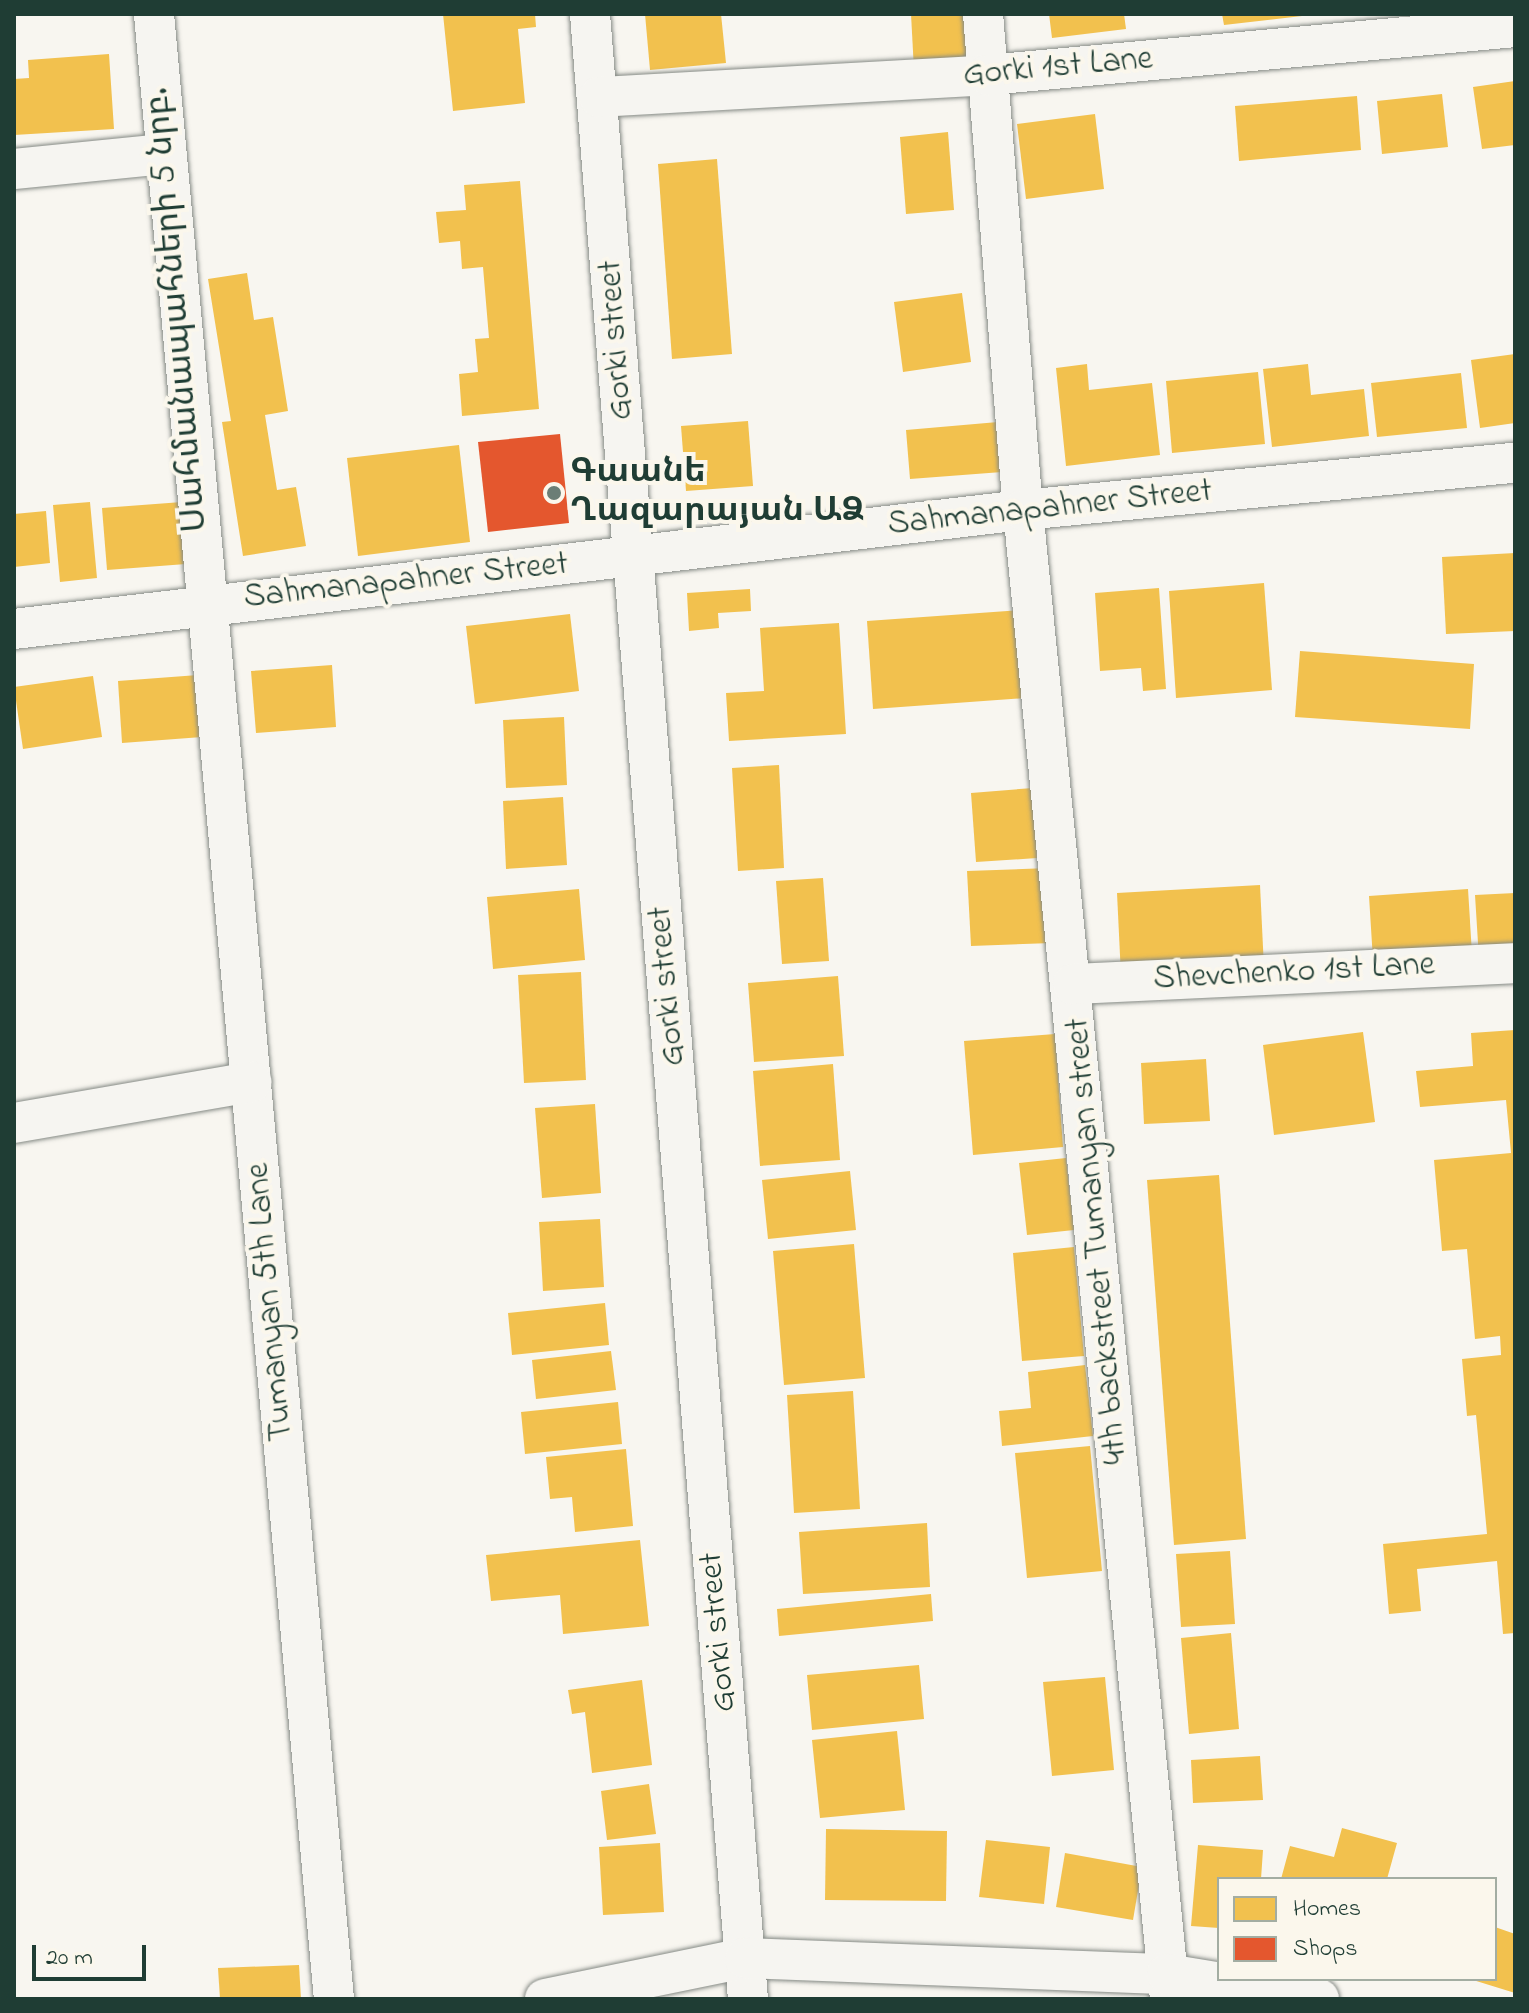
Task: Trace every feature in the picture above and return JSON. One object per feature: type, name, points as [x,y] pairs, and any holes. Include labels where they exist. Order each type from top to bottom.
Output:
[{"type":"street","name":"Սահմանապահների 5 նրբ.","points":[[154,14],[204,605]]},
{"type":"street","name":"Gorki street","points":[[590,14],[745,1958]]},
{"type":"street","name":"4th backstreet Tumanyan street","points":[[983,14],[1023,510],[1073,984],[1168,1986]]},
{"type":"street","name":"Gorki 1st Lane","points":[[599,97],[988,75],[1515,27]]},
{"type":"street","points":[[14,169],[164,154]]},
{"type":"street","name":"Sahmanapahner Street","points":[[14,629],[1023,510],[1515,463]]},
{"type":"street","name":"Tumanyan 5th Lane","points":[[204,605],[251,1082],[334,1999]]},
{"type":"street","name":"Shevchenko 1st Lane","points":[[1073,984],[1515,963]]},
{"type":"street","points":[[14,1123],[251,1082]]},
{"type":"street","points":[[745,1958],[748,1999]]},
{"type":"street","points":[[545,1999],[745,1958],[1319,1999]]},
{"type":"building: Homes","points":[[443,14],[535,14],[536,27],[518,29],[525,103],[453,111]]},
{"type":"building: Homes","points":[[645,14],[721,14],[726,63],[650,70]]},
{"type":"building: Homes","points":[[911,14],[974,14],[976,66],[914,70]]},
{"type":"building: Homes","points":[[1049,14],[1124,14],[1126,29],[1052,38]]},
{"type":"building: Homes","points":[[1222,14],[1302,14],[1302,16],[1224,25]]},
{"type":"building: Homes","points":[[109,54],[114,129],[14,135],[14,79],[29,78],[28,60]]},
{"type":"building: Homes","points":[[1515,81],[1515,145],[1482,149],[1473,87]]},
{"type":"building: Homes","points":[[1442,94],[1448,147],[1382,154],[1377,101]]},
{"type":"building: Homes","points":[[1357,96],[1361,150],[1239,161],[1235,106]]},
{"type":"building: Homes","points":[[1095,114],[1104,189],[1026,199],[1017,124]]},
{"type":"building: Homes","points":[[948,132],[954,210],[906,214],[900,137]]},
{"type":"building: Homes","points":[[717,159],[732,354],[672,359],[658,164]]},
{"type":"building: Homes","points":[[520,181],[539,409],[462,416],[459,374],[478,372],[475,339],[489,338],[483,267],[462,269],[460,241],[439,243],[436,212],[466,210],[464,185]]},
{"type":"building: Homes","points":[[247,273],[254,320],[273,317],[288,411],[265,415],[277,490],[296,487],[306,546],[243,556],[222,422],[231,421],[208,279]]},
{"type":"building: Homes","points":[[962,293],[971,362],[903,372],[894,302]]},
{"type":"building: Homes","points":[[1515,354],[1515,423],[1480,428],[1471,360]]},
{"type":"building: Homes","points":[[1087,364],[1089,390],[1152,383],[1160,455],[1066,466],[1056,368]]},
{"type":"building: Homes","points":[[1308,364],[1311,395],[1364,389],[1369,436],[1272,447],[1263,369]]},
{"type":"building: Homes","points":[[1258,372],[1265,444],[1172,453],[1166,381]]},
{"type":"building: Homes","points":[[1461,373],[1467,428],[1377,437],[1371,383]]},
{"type":"building: Homes","points":[[748,421],[753,486],[686,491],[681,426]]},
{"type":"building: Homes","points":[[998,422],[1002,472],[910,479],[906,430]]},
{"type":"building: Homes","points":[[459,445],[470,542],[358,556],[347,458]]},
{"type":"building: Homes","points":[[90,502],[97,578],[60,582],[53,505]]},
{"type":"building: Homes","points":[[182,502],[186,564],[107,570],[102,508]]},
{"type":"building: Homes","points":[[46,511],[50,563],[14,567],[14,514]]},
{"type":"building: Homes","points":[[1515,553],[1515,631],[1446,634],[1442,557]]},
{"type":"building: Homes","points":[[1264,583],[1272,690],[1176,698],[1169,591]]},
{"type":"building: Homes","points":[[1159,588],[1166,689],[1143,691],[1141,668],[1100,671],[1095,593]]},
{"type":"building: Homes","points":[[750,589],[751,611],[718,613],[719,628],[689,631],[687,593]]},
{"type":"building: Homes","points":[[1020,610],[1026,698],[873,709],[867,621]]},
{"type":"building: Homes","points":[[570,614],[579,691],[475,704],[466,626]]},
{"type":"building: Homes","points":[[839,623],[846,734],[729,741],[726,693],[764,691],[760,628]]},
{"type":"building: Homes","points":[[1300,651],[1474,664],[1470,729],[1295,717]]},
{"type":"building: Homes","points":[[332,665],[336,727],[256,733],[251,671]]},
{"type":"building: Homes","points":[[198,675],[202,737],[122,743],[118,681]]},
{"type":"building: Homes","points":[[93,676],[102,737],[23,749],[14,687]]},
{"type":"building: Homes","points":[[564,717],[567,785],[506,788],[503,720]]},
{"type":"building: Homes","points":[[779,765],[784,868],[738,871],[732,768]]},
{"type":"building: Homes","points":[[1033,788],[1037,858],[976,862],[971,793]]},
{"type":"building: Homes","points":[[563,797],[567,865],[506,869],[503,801]]},
{"type":"building: Homes","points":[[1049,868],[1052,943],[971,946],[967,871]]},
{"type":"building: Homes","points":[[823,878],[829,961],[782,964],[776,881]]},
{"type":"building: Homes","points":[[1260,885],[1264,968],[1121,976],[1117,893]]},
{"type":"building: Homes","points":[[579,889],[585,960],[493,969],[487,897]]},
{"type":"building: Homes","points":[[1468,889],[1472,954],[1373,960],[1369,896]]},
{"type":"building: Homes","points":[[1515,893],[1515,956],[1479,959],[1475,895]]},
{"type":"building: Homes","points":[[581,972],[586,1080],[524,1083],[518,975]]},
{"type":"building: Homes","points":[[838,976],[844,1056],[754,1062],[748,983]]},
{"type":"building: Homes","points":[[1515,1030],[1515,1633],[1503,1634],[1497,1561],[1417,1569],[1421,1611],[1389,1614],[1383,1544],[1487,1534],[1476,1415],[1467,1416],[1462,1359],[1501,1355],[1500,1336],[1475,1339],[1467,1249],[1442,1251],[1434,1160],[1511,1153],[1506,1100],[1420,1107],[1416,1071],[1473,1066],[1471,1033]]},
{"type":"building: Homes","points":[[1363,1032],[1375,1122],[1274,1135],[1263,1045]]},
{"type":"building: Homes","points":[[1055,1034],[1063,1147],[973,1155],[964,1041]]},
{"type":"building: Homes","points":[[1206,1059],[1210,1121],[1144,1124],[1141,1063]]},
{"type":"building: Homes","points":[[833,1064],[840,1160],[760,1166],[753,1071]]},
{"type":"building: Homes","points":[[595,1104],[601,1193],[542,1198],[535,1108]]},
{"type":"building: Homes","points":[[1066,1158],[1074,1230],[1027,1235],[1019,1163]]},
{"type":"building: Homes","points":[[850,1171],[856,1230],[768,1239],[762,1180]]},
{"type":"building: Homes","points":[[1219,1175],[1246,1539],[1174,1545],[1147,1180]]},
{"type":"building: Homes","points":[[600,1219],[604,1287],[543,1291],[539,1222]]},
{"type":"building: Homes","points":[[854,1244],[865,1378],[784,1385],[773,1251]]},
{"type":"building: Homes","points":[[1074,1247],[1084,1356],[1022,1361],[1013,1253]]},
{"type":"building: Homes","points":[[605,1303],[609,1345],[512,1355],[508,1313]]},
{"type":"building: Homes","points":[[611,1351],[616,1390],[536,1399],[532,1360]]},
{"type":"building: Homes","points":[[1085,1365],[1093,1436],[1002,1446],[999,1411],[1031,1408],[1028,1372]]},
{"type":"building: Homes","points":[[853,1391],[860,1509],[794,1513],[787,1395]]},
{"type":"building: Homes","points":[[618,1402],[622,1444],[525,1454],[521,1412]]},
{"type":"building: Homes","points":[[1090,1446],[1102,1571],[1027,1578],[1015,1453]]},
{"type":"building: Homes","points":[[626,1449],[633,1526],[575,1532],[572,1497],[550,1499],[546,1457]]},
{"type":"building: Homes","points":[[927,1523],[930,1587],[803,1594],[799,1532]]},
{"type":"building: Homes","points":[[640,1540],[649,1626],[563,1634],[560,1595],[491,1601],[486,1555]]},
{"type":"building: Homes","points":[[1230,1551],[1235,1624],[1181,1627],[1176,1554]]},
{"type":"building: Homes","points":[[931,1594],[933,1621],[779,1636],[777,1609]]},
{"type":"building: Homes","points":[[1231,1633],[1239,1729],[1189,1734],[1181,1638]]},
{"type":"building: Homes","points":[[919,1665],[924,1719],[812,1730],[807,1675]]},
{"type":"building: Homes","points":[[1105,1677],[1114,1770],[1052,1776],[1043,1682]]},
{"type":"building: Homes","points":[[642,1680],[652,1765],[592,1773],[585,1712],[572,1714],[568,1690]]},
{"type":"building: Homes","points":[[897,1731],[905,1810],[820,1818],[812,1740]]},
{"type":"building: Homes","points":[[1260,1756],[1263,1800],[1193,1803],[1191,1760]]},
{"type":"building: Homes","points":[[649,1784],[656,1834],[607,1840],[601,1791]]},
{"type":"building: Homes","points":[[1342,1828],[1397,1843],[1388,1877],[1282,1877],[1290,1846],[1334,1857]]},
{"type":"building: Homes","points":[[826,1829],[947,1831],[946,1901],[825,1900]]},
{"type":"building: Homes","points":[[986,1840],[1050,1847],[1044,1904],[979,1897]]},
{"type":"building: Homes","points":[[660,1843],[664,1912],[603,1915],[599,1847]]},
{"type":"building: Homes","points":[[1198,1845],[1263,1850],[1261,1877],[1217,1877],[1217,1928],[1191,1926]]},
{"type":"building: Homes","points":[[1065,1853],[1142,1867],[1133,1920],[1056,1907]]},
{"type":"building: Homes","points":[[1497,1928],[1515,1934],[1515,1993],[1476,1981],[1497,1981]]},
{"type":"building: Homes","points":[[299,1965],[301,1999],[220,1999],[218,1968]]},
{"type":"building: Shops","points":[[560,434],[569,523],[488,532],[478,442]]},
{"type":"place","name":"Գաանե Ղազարայան ԱՁ","points":[[554,493]]}]
